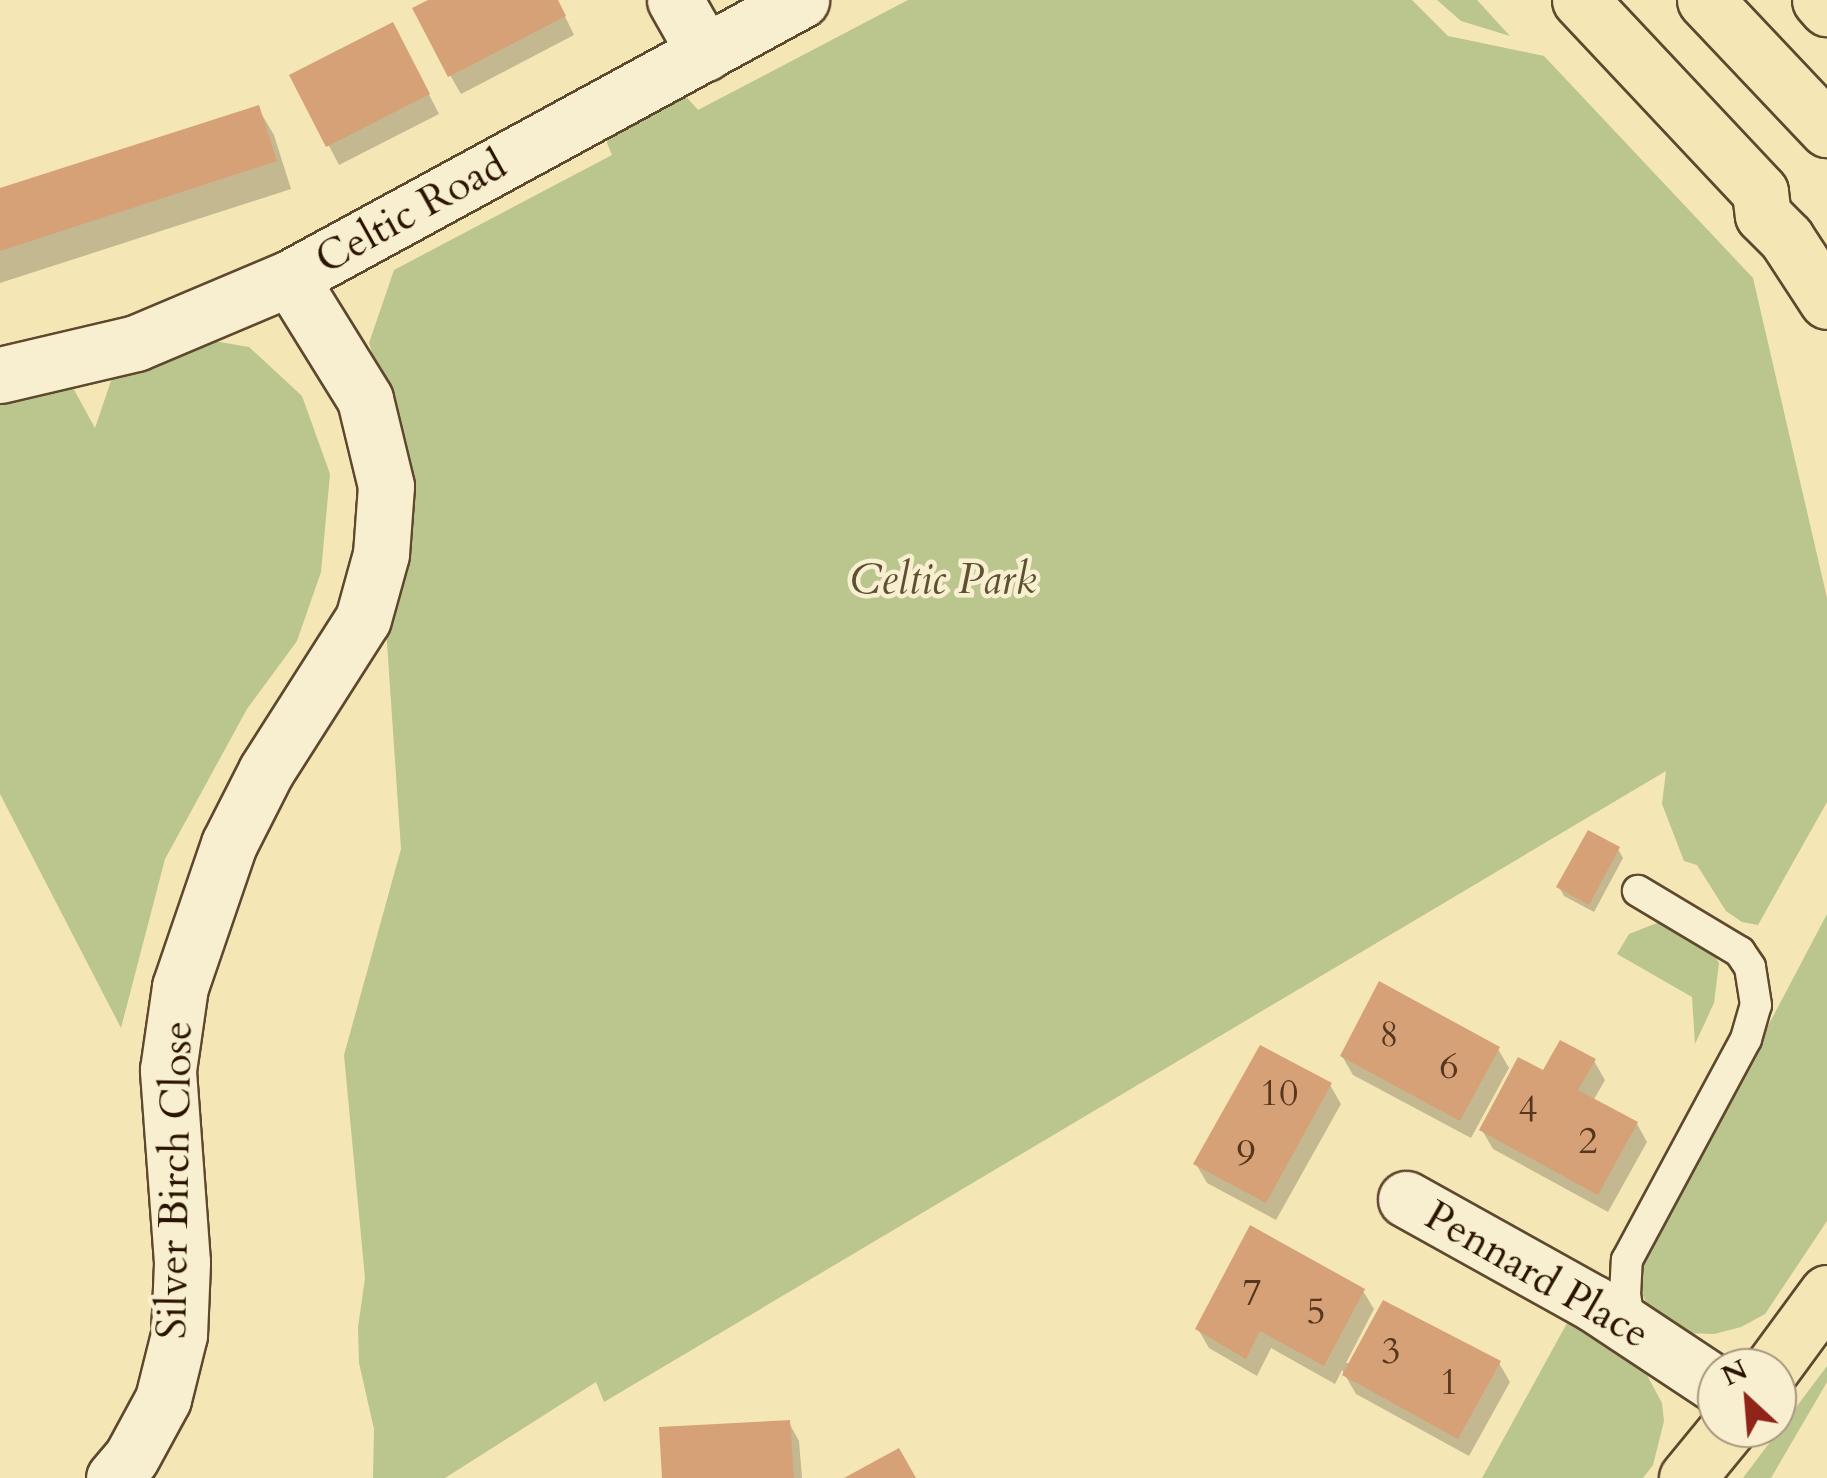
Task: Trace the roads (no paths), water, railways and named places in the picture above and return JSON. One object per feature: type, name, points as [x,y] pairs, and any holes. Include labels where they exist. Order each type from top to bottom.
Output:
[{"type":"main road","points":[[1580,0],[1760,192],[1763,215],[1786,238],[1827,301]]},
{"type":"main road","points":[[1705,0],[1827,129]]},
{"type":"main road","points":[[1820,0],[1827,8]]},
{"type":"main road","points":[[1760,192],[1784,195],[1827,243]]},
{"type":"main road","points":[[1785,1348],[1825,1288]]},
{"type":"main road","points":[[1688,1478],[1712,1448]]},
{"type":"street","points":[[676,0],[705,53]]},
{"type":"street","name":"Celtic Road","points":[[0,374],[136,343],[290,278],[801,0]]},
{"type":"street","name":"Silver Birch Close","points":[[114,1478],[132,1458],[163,1399],[178,1334],[182,1262],[168,1070],[180,987],[229,844],[266,771],[364,619],[381,554],[386,486],[365,399],[290,278]]},
{"type":"street","name":"Pennard Place","points":[[1406,1199],[1630,1326],[1697,1371]]},
{"type":"lane","points":[[1630,1326],[1625,1295],[1627,1260],[1746,1039],[1756,1004],[1750,967],[1740,952],[1638,891]]},
{"type":"park label","name":"Celtic Park","points":[[943,580]]}]
